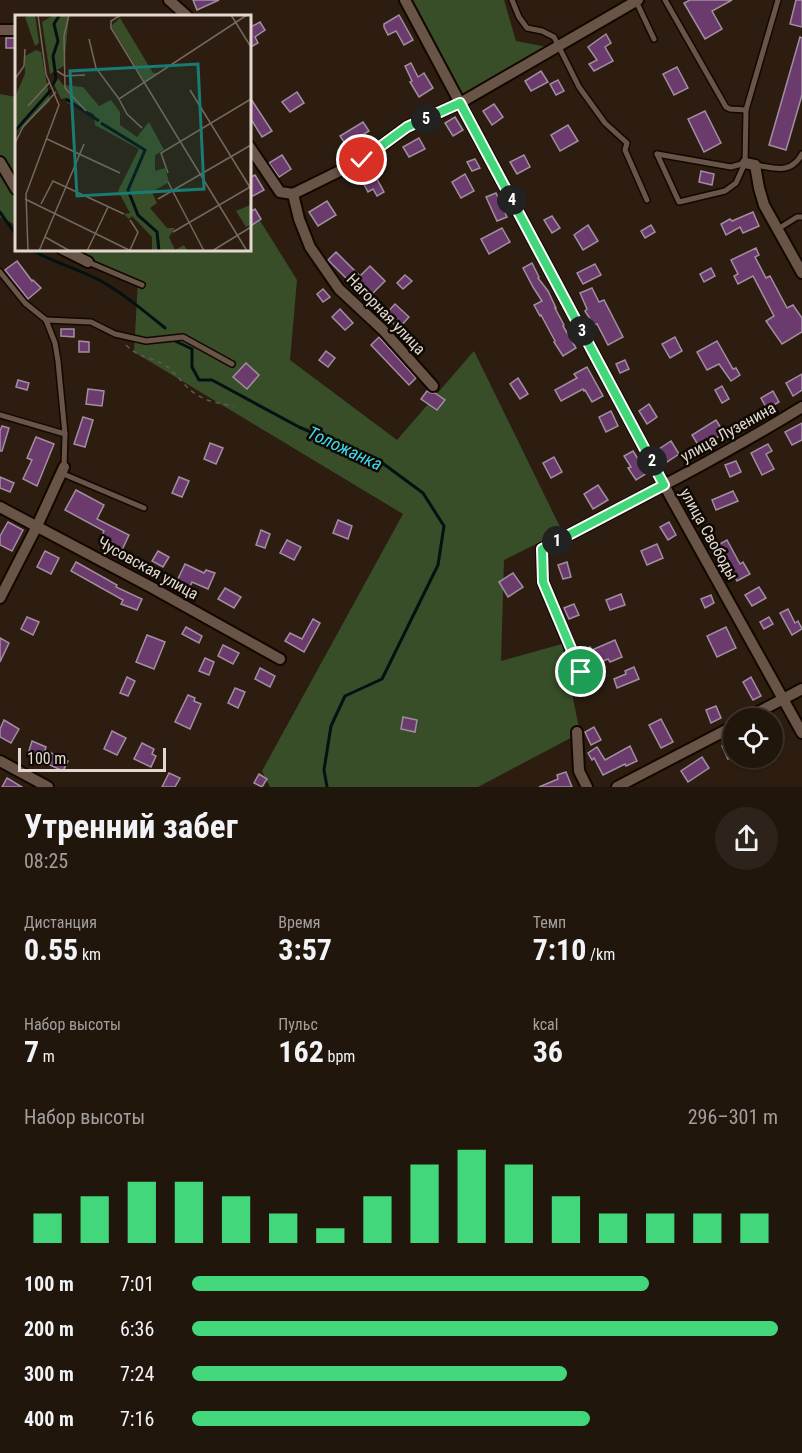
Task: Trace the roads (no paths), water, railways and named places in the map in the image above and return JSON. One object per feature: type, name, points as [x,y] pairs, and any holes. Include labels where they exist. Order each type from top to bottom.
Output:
[{"type":"street","points":[[169,0],[186,15]]},
{"type":"street","name":"улица Свободы","points":[[405,0],[664,485],[802,733]]},
{"type":"street","points":[[250,147],[280,192],[293,194],[362,160],[407,127],[460,103],[637,1]]},
{"type":"street","points":[[0,162],[15,187]]},
{"type":"street","points":[[750,164],[764,205],[802,273]]},
{"type":"street","name":"Нагорная улица","points":[[293,194],[299,219],[310,247],[339,289],[383,330],[434,386]]},
{"type":"street","points":[[64,250],[88,262]]},
{"type":"street","name":"улица Лузенина","points":[[581,672],[543,582],[542,549],[664,485],[776,423],[802,406]]},
{"type":"street","points":[[0,598],[37,526],[62,470]]},
{"type":"street","name":"Чусовская улица","points":[[0,507],[280,659]]},
{"type":"street","points":[[767,708],[802,689]]},
{"type":"street","points":[[576,732],[579,771],[587,787]]},
{"type":"street","points":[[617,787],[723,732]]},
{"type":"street","points":[[0,761],[48,787]]},
{"type":"lane","points":[[512,0],[519,17],[527,28],[542,31],[554,37],[579,87],[605,123],[627,143],[626,150],[647,200]]},
{"type":"lane","points":[[665,0],[726,107],[730,110],[746,110]]},
{"type":"lane","points":[[778,0],[746,110],[750,164],[736,183],[725,190],[679,202],[657,154],[731,167],[750,164],[782,169],[795,165],[802,167]]},
{"type":"lane","points":[[637,1],[654,39]]},
{"type":"lane","points":[[795,165],[802,154]]},
{"type":"lane","points":[[778,229],[797,217],[802,217]]},
{"type":"lane","points":[[88,262],[142,285]]},
{"type":"lane","points":[[0,272],[25,303],[46,320],[55,343],[65,434],[62,470],[144,508]]},
{"type":"lane","points":[[46,320],[91,322],[115,334],[146,341],[183,337],[232,364]]},
{"type":"lane","points":[[0,415],[65,434]]},
{"type":"waterway","name":"Толожанка","points":[[0,212],[15,234]]},
{"type":"waterway","name":"Толожанка","points":[[32,250],[108,285],[165,328]]},
{"type":"waterway","name":"Толожанка","points":[[173,340],[192,349],[192,367],[199,380],[212,380],[299,427],[381,462],[423,493],[444,526],[438,565],[382,679],[345,696],[331,726],[324,770],[327,787]]}]
